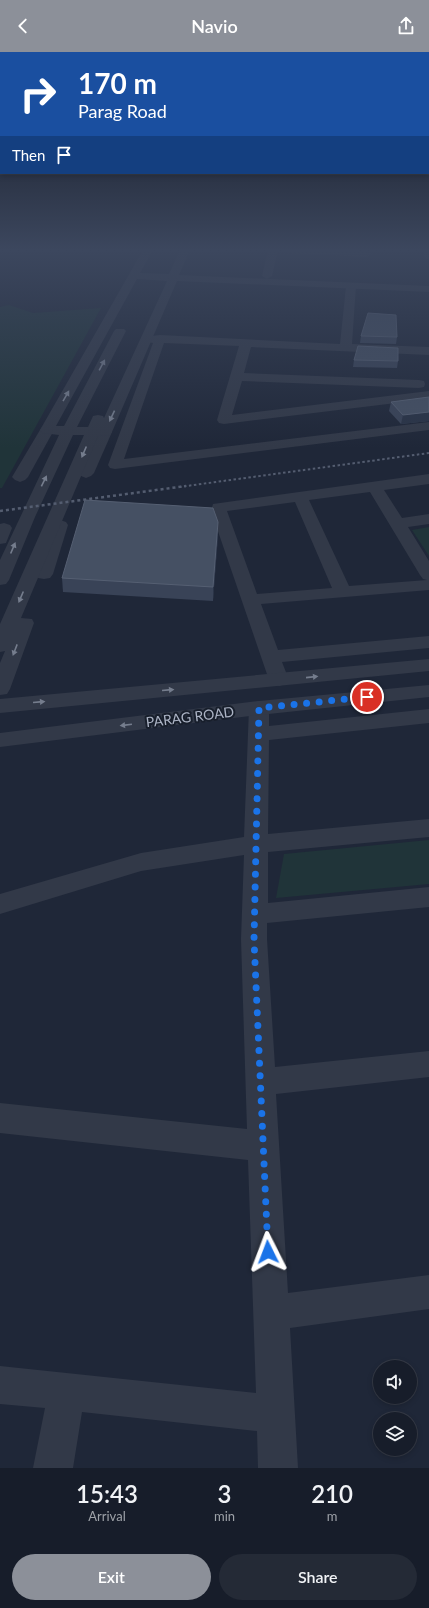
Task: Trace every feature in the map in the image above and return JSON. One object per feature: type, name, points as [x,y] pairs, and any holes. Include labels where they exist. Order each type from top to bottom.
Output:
[{"type":"street","points":[[20,478],[111,316]]},
{"type":"street","points":[[0,646],[143,316]]},
{"type":"street","points":[[162,316],[115,465],[429,426]]},
{"type":"street","points":[[346,347],[349,316]]},
{"type":"street","points":[[0,580],[27,516],[74,418],[124,323]]},
{"type":"street","points":[[154,339],[429,351]]},
{"type":"street","points":[[86,473],[105,432],[154,339]]},
{"type":"street","points":[[246,343],[224,420],[423,392]]},
{"type":"street","points":[[415,350],[417,367],[423,392]]},
{"type":"street","points":[[236,376],[423,392]]},
{"type":"street","points":[[47,430],[105,432]]},
{"type":"street","points":[[275,669],[219,508],[429,479]]},
{"type":"street","points":[[374,486],[429,574]]},
{"type":"street","points":[[300,496],[343,592]]},
{"type":"street","points":[[398,524],[429,519]]},
{"type":"street","points":[[0,689],[44,574],[60,525]]},
{"type":"street","points":[[0,572],[40,572],[44,574]]},
{"type":"street","points":[[250,600],[429,585]]},
{"type":"street","points":[[390,657],[429,642]]},
{"type":"street","name":"PARAG ROAD","points":[[0,706],[275,669],[390,657],[429,665]]},
{"type":"street","name":"PARAG ROAD","points":[[0,740],[259,721],[429,691]]},
{"type":"street","points":[[278,1468],[260,1082],[255,914],[259,721],[429,716]]},
{"type":"street","points":[[0,904],[141,862],[256,844],[429,828]]},
{"type":"street","points":[[255,914],[429,897]]},
{"type":"street","points":[[260,1082],[429,1064]]},
{"type":"street","points":[[0,1118],[264,1146]]},
{"type":"street","points":[[271,1313],[429,1292]]},
{"type":"street","points":[[0,1385],[275,1414]]},
{"type":"street","points":[[53,1468],[67,1393]]},
{"type":"green space","points":[[0,316],[97,316],[2,488],[0,488]]},
{"type":"green space","points":[[429,527],[429,556],[412,530]]},
{"type":"green space","points":[[429,840],[429,884],[276,898],[284,854]]},
{"type":"building","points":[[367,316],[396,316],[397,337],[361,336]]},
{"type":"building","points":[[358,346],[398,348],[398,361],[354,360]]},
{"type":"building","points":[[429,397],[429,412],[403,415],[391,402]]},
{"type":"building","points":[[85,500],[213,508],[218,522],[213,587],[62,578]]},
{"type":"railway","points":[[179,487],[429,453]]},
{"type":"railway","points":[[0,511],[186,486]]},
{"type":"route","points":[[268,1252],[254,940],[259,708],[367,697]]}]
